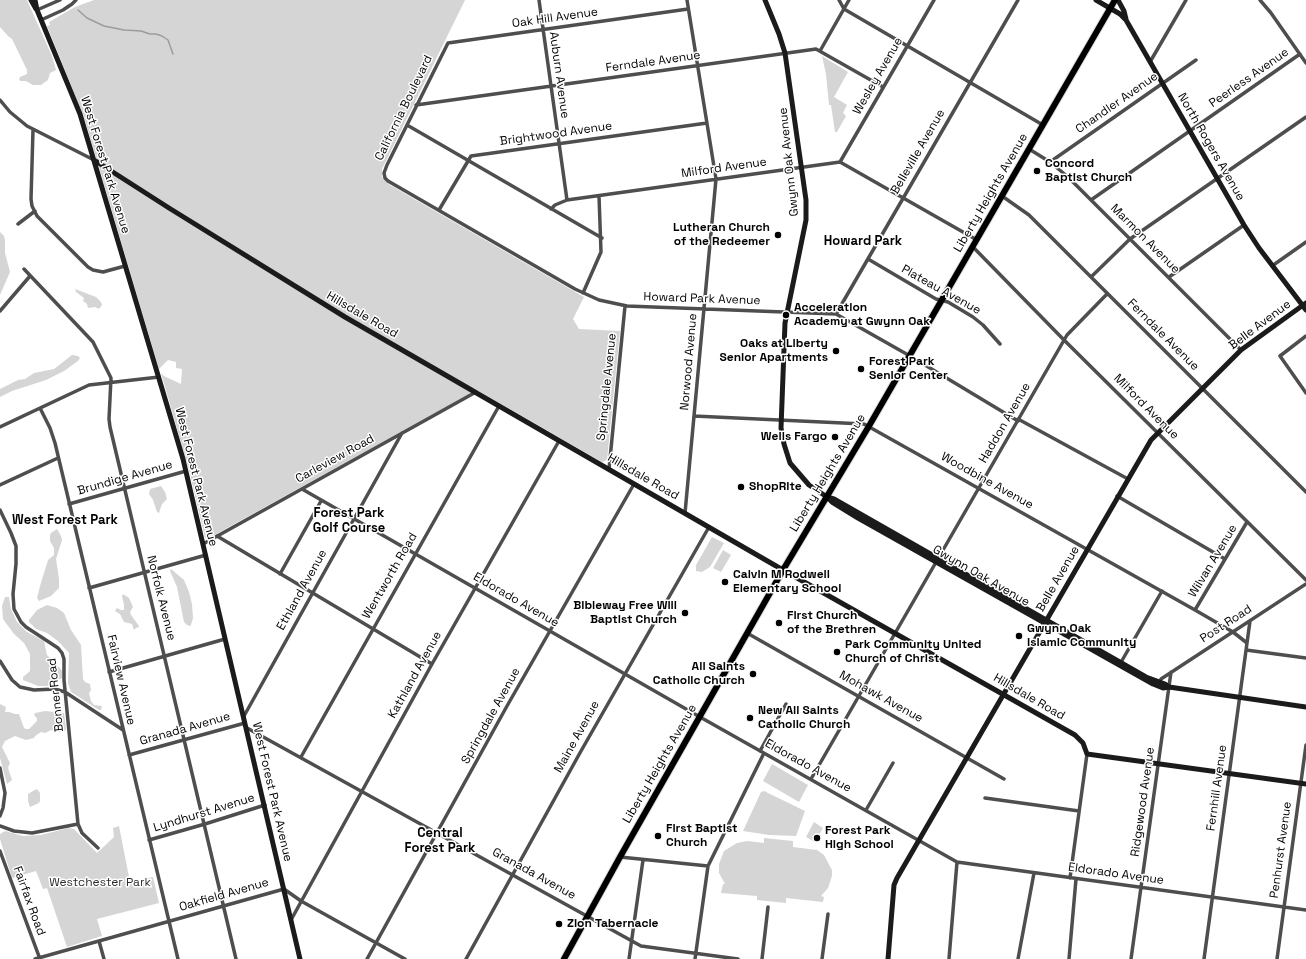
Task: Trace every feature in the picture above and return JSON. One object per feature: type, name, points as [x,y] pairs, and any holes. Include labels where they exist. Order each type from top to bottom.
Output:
[{"type":"main road","name":"Liberty Heights Avenue","points":[[564,959],[620,857],[783,570],[910,356],[1116,0]]},
{"type":"street","name":"West Forest Park Avenue","points":[[31,0],[33,6],[37,10]]},
{"type":"street","name":"West Forest Park Avenue","points":[[35,0],[37,10],[75,103],[94,160],[186,471],[300,959]]},
{"type":"street","points":[[37,10],[60,0]]},
{"type":"street","points":[[41,20],[70,6],[76,0]]},
{"type":"street","name":"Auburn Avenue","points":[[539,0],[567,200]]},
{"type":"street","name":"Norwood Avenue","points":[[685,513],[716,179],[687,0]]},
{"type":"street","name":"Gwynn Oak Avenue","points":[[765,0],[785,53],[806,200],[806,220],[786,312],[781,419],[782,437],[790,463],[809,485],[844,510],[937,560],[1153,684],[1163,688],[1169,687],[1306,707]]},
{"type":"street","points":[[839,0],[844,9],[1043,125]]},
{"type":"street","points":[[820,51],[849,0]]},
{"type":"street","name":"Wesley Avenue","points":[[840,162],[934,0]]},
{"type":"street","name":"Belleville Avenue","points":[[836,314],[1018,0]]},
{"type":"street","name":"North Rogers Avenue","points":[[1096,0],[1126,20],[1244,225],[1272,266],[1305,306]]},
{"type":"street","points":[[1116,0],[1124,10],[1126,20]]},
{"type":"street","points":[[1150,62],[1186,0]]},
{"type":"street","points":[[1260,0],[1271,13],[1306,63]]},
{"type":"street","name":"Oak Hill Avenue","points":[[448,43],[688,9]]},
{"type":"street","name":"California Boulevard","points":[[388,181],[384,175],[385,168],[448,43]]},
{"type":"street","name":"Ferndale Avenue","points":[[416,105],[816,49],[883,87]]},
{"type":"street","name":"Peerless Avenue","points":[[1091,200],[1300,54]]},
{"type":"street","name":"Chandler Avenue","points":[[1050,162],[1196,60]]},
{"type":"street","name":"Hillsdale Road","points":[[0,100],[10,112],[33,130],[94,160],[309,295],[783,570],[1075,735],[1083,743],[1087,754]]},
{"type":"street","points":[[1091,277],[1130,239],[1306,117]]},
{"type":"street","name":"Brightwood Avenue","points":[[468,161],[471,156],[707,123]]},
{"type":"street","points":[[407,125],[602,238]]},
{"type":"street","points":[[33,130],[30,192],[32,206],[35,211],[42,221],[88,267],[93,270],[103,272],[125,266]]},
{"type":"street","name":"Marmon Avenue","points":[[1029,149],[1050,162],[1068,177],[1241,350]]},
{"type":"street","points":[[439,210],[468,161]]},
{"type":"street","points":[[840,162],[977,240]]},
{"type":"street","name":"Milford Avenue","points":[[551,209],[555,205],[567,200],[840,162]]},
{"type":"street","name":"Howard Park Avenue","points":[[388,181],[583,293],[608,303],[625,306],[836,314],[1018,420],[1128,479]]},
{"type":"street","points":[[583,293],[600,256],[602,238],[599,196]]},
{"type":"street","name":"Ferndale Avenue","points":[[1002,196],[1029,215],[1306,492]]},
{"type":"street","points":[[18,224],[35,211]]},
{"type":"street","points":[[1169,278],[1244,225]]},
{"type":"street","points":[[1272,266],[1306,242]]},
{"type":"street","name":"Milford Avenue","points":[[973,247],[1064,340],[1306,580]]},
{"type":"street","name":"Plateau Avenue","points":[[868,259],[936,299],[948,302],[978,321],[1000,344]]},
{"type":"street","name":"Norfolk Avenue","points":[[24,269],[93,342],[111,378],[109,423],[236,959]]},
{"type":"street","points":[[0,311],[30,276]]},
{"type":"street","name":"Haddon Avenue","points":[[810,779],[1067,335],[1107,294]]},
{"type":"street","name":"Springdale Avenue","points":[[609,469],[625,306]]},
{"type":"street","name":"Belle Avenue","points":[[888,959],[895,881],[1117,496],[1151,440],[1241,350],[1305,306]]},
{"type":"street","points":[[1306,336],[1280,356],[1306,393]]},
{"type":"street","points":[[0,426],[85,386],[159,377]]},
{"type":"street","name":"Carleview Road","points":[[203,544],[476,392]]},
{"type":"street","name":"Wentworth Road","points":[[301,757],[372,628],[499,406]]},
{"type":"street","name":"Fairview Avenue","points":[[40,408],[53,436],[122,730],[178,959]]},
{"type":"street","name":"Woodbine Avenue","points":[[694,416],[862,423],[1195,610],[1233,632],[1247,643]]},
{"type":"street","name":"Ethland Avenue","points":[[244,716],[402,433]]},
{"type":"street","name":"Kathland Avenue","points":[[291,920],[432,664],[559,441]]},
{"type":"street","points":[[0,485],[58,458]]},
{"type":"street","name":"Brundige Avenue","points":[[69,504],[186,471]]},
{"type":"street","name":"Springdale Avenue","points":[[367,959],[634,484]]},
{"type":"street","name":"Eldorado Avenue","points":[[302,489],[354,520],[957,862],[1306,910]]},
{"type":"street","points":[[1117,496],[1225,559]]},
{"type":"street","points":[[280,574],[321,501]]},
{"type":"street","name":"Bonner Road","points":[[0,510],[16,546],[13,594],[14,609],[21,622],[26,627],[54,645],[62,653],[65,666],[64,680],[78,824],[82,834],[98,848]]},
{"type":"street","name":"Wilvan Avenue","points":[[1195,610],[1247,522]]},
{"type":"street","name":"Maine Avenue","points":[[466,959],[709,527]]},
{"type":"street","points":[[217,536],[432,664]]},
{"type":"street","points":[[89,588],[206,555]]},
{"type":"street","name":"Post Road","points":[[1160,682],[1161,679],[1306,584]]},
{"type":"street","points":[[1120,664],[1162,592]]},
{"type":"street","name":"Fernhill Avenue","points":[[1204,959],[1250,620]]},
{"type":"street","name":"Mohawk Avenue","points":[[747,633],[1004,779]]},
{"type":"street","points":[[109,672],[226,639]]},
{"type":"street","points":[[1246,650],[1306,658]]},
{"type":"street","points":[[0,661],[12,680],[20,687],[34,690],[55,689],[65,692],[122,730]]},
{"type":"street","name":"Gwynn Oak Avenue","points":[[1120,664],[1169,687]]},
{"type":"street","name":"Ridgewood Avenue","points":[[1131,959],[1172,672]]},
{"type":"street","points":[[695,959],[708,866],[786,704]]},
{"type":"street","name":"Granada Avenue","points":[[129,755],[246,725],[641,946],[738,959]]},
{"type":"street","name":"Penhurst Avenue","points":[[1277,959],[1303,784],[1306,745]]},
{"type":"street","points":[[1070,878],[1087,754],[1303,784]]},
{"type":"street","points":[[866,810],[893,762]]},
{"type":"street","points":[[0,768],[5,793],[3,808],[0,816]]},
{"type":"street","points":[[985,798],[1080,811]]},
{"type":"street","name":"Lyndhurst Avenue","points":[[149,840],[265,804]]},
{"type":"street","points":[[0,826],[14,831],[32,833],[78,824]]},
{"type":"street","name":"Fairfax Road","points":[[0,851],[38,959]]},
{"type":"street","points":[[620,857],[708,866]]},
{"type":"street","points":[[629,959],[643,860]]},
{"type":"street","points":[[949,959],[957,862]]},
{"type":"street","points":[[1018,959],[1034,873]]},
{"type":"street","points":[[1069,959],[1076,879]]},
{"type":"street","name":"Oakfield Avenue","points":[[38,959],[284,889],[301,901],[405,959]]},
{"type":"street","points":[[762,959],[768,907]]},
{"type":"street","points":[[822,959],[828,914]]},
{"type":"street","points":[[99,941],[104,959]]},
{"type":"green space","points":[[0,0],[27,0],[52,56],[56,70],[50,73],[48,80],[41,85],[33,85],[26,81],[19,80],[20,77],[27,74],[27,70],[12,39],[0,27]]},
{"type":"green space","name":"Forest Park Golf Course","points":[[94,0],[465,0],[382,169],[382,177],[390,185],[584,297],[573,319],[579,329],[620,331],[607,460],[602,462],[477,390],[209,538],[205,538],[189,470],[161,373],[181,384],[182,369],[176,368],[176,362],[168,360],[159,369],[84,117],[47,26],[50,25],[49,22],[75,7]]},
{"type":"green space","points":[[822,56],[848,72],[834,97],[847,105],[843,113],[846,116],[837,132],[835,132],[831,105],[829,105],[826,74]]},
{"type":"green space","points":[[0,232],[4,236],[5,240],[5,253],[10,272],[0,295]]},
{"type":"green space","points":[[75,289],[96,297],[102,305],[99,309],[95,307],[88,308],[87,304],[83,301],[84,298],[76,292]]},
{"type":"green space","points":[[72,355],[80,358],[64,371],[46,380],[12,391],[0,397],[0,389],[18,380],[25,379],[34,373],[54,369]]},
{"type":"green space","points":[[161,486],[167,499],[162,504],[159,513],[157,512],[153,500],[149,494],[150,489]]},
{"type":"green space","points":[[57,529],[62,540],[56,559],[59,588],[51,596],[39,601],[37,598],[48,560],[54,555],[54,548],[50,541],[50,535]]},
{"type":"green space","points":[[712,537],[724,543],[710,567],[702,572],[696,571],[696,565]]},
{"type":"green space","points":[[723,550],[731,555],[721,572],[713,568]]},
{"type":"green space","points":[[171,569],[184,580],[189,592],[193,618],[190,626],[184,622],[177,587],[170,571]]},
{"type":"green space","points":[[123,594],[129,598],[133,607],[130,612],[131,615],[139,626],[134,630],[132,624],[124,622],[120,614],[115,611],[117,608],[124,610]]},
{"type":"green space","points":[[5,597],[9,597],[11,609],[17,622],[27,632],[44,641],[47,655],[52,660],[54,667],[59,667],[62,671],[62,678],[58,680],[54,679],[53,686],[38,686],[23,680],[23,677],[30,671],[30,654],[24,643],[14,634],[3,619],[2,606]]},
{"type":"green space","points":[[47,605],[57,608],[64,613],[71,630],[81,645],[83,679],[85,682],[90,684],[91,690],[89,693],[91,701],[94,705],[102,706],[101,710],[71,692],[68,683],[69,653],[58,641],[47,633],[36,629],[29,622],[37,610]]},
{"type":"green space","points":[[0,704],[6,707],[5,712],[19,714],[24,728],[26,729],[29,729],[37,721],[37,718],[34,715],[35,713],[45,711],[64,713],[66,729],[65,731],[60,732],[51,730],[45,733],[41,732],[34,738],[26,740],[15,736],[5,741],[2,747],[10,763],[8,768],[12,780],[7,784],[0,758]]},
{"type":"green space","points":[[772,764],[808,785],[799,802],[763,781]]},
{"type":"green space","points":[[37,789],[40,793],[40,801],[39,803],[30,807],[28,794]]},
{"type":"green space","points":[[764,791],[805,811],[796,836],[769,835],[743,831],[761,792]]},
{"type":"green space","points":[[814,822],[823,828],[815,842],[806,837]]},
{"type":"green space","name":"Westchester Park","points":[[119,826],[130,882],[153,877],[159,903],[97,919],[102,936],[67,947],[47,888],[43,889],[36,871],[12,878],[0,839],[0,834],[5,831],[23,836],[41,835],[68,828],[74,829],[97,853],[114,837],[113,828]]},
{"type":"green space","points":[[764,838],[793,841],[793,847],[817,850],[824,855],[832,870],[832,876],[828,888],[821,896],[824,897],[823,902],[786,898],[786,903],[757,900],[757,896],[721,893],[723,884],[725,884],[719,873],[719,864],[724,851],[737,843],[747,841],[764,843]]},
{"type":"waterway","points":[[78,10],[87,18],[104,26],[124,30],[141,31],[162,36],[168,40],[173,54]]},
{"type":"place","name":"Concord Baptist Church","points":[[1037,171]]},
{"type":"place","name":"Lutheran Church of the Redeemer","points":[[778,235]]},
{"type":"place","name":"Acceleration Academy at Gwynn Oak","points":[[786,315]]},
{"type":"place","name":"Oaks at Liberty Senior Apartments","points":[[836,351]]},
{"type":"place","name":"Forest Park Senior Center","points":[[861,369]]},
{"type":"place","name":"Wells Fargo","points":[[835,437]]},
{"type":"place","name":"ShopRite","points":[[741,487]]},
{"type":"place","name":"Calvin M Rodwell Elementary School","points":[[725,582]]},
{"type":"place","name":"Bibleway Free Will Baptist Church","points":[[685,613]]},
{"type":"place","name":"First Church of the Brethren","points":[[779,623]]},
{"type":"place","name":"Gwynn Oak Islamic Community","points":[[1019,636]]},
{"type":"place","name":"Park Community United Church of Christ","points":[[837,652]]},
{"type":"place","name":"All Saints Catholic Church","points":[[753,674]]},
{"type":"place","name":"New All Saints Catholic Church","points":[[750,718]]},
{"type":"place","name":"First Baptist Church","points":[[658,836]]},
{"type":"place","name":"Forest Park High School","points":[[817,838]]},
{"type":"place","name":"Zion Tabernacle","points":[[559,924]]},
{"type":"district","name":"Howard Park","points":[[863,241]]},
{"type":"district","name":"West Forest Park","points":[[65,520]]},
{"type":"district","name":"Forest Park Golf Course","points":[[349,520]]},
{"type":"district","name":"Central Forest Park","points":[[440,840]]}]
